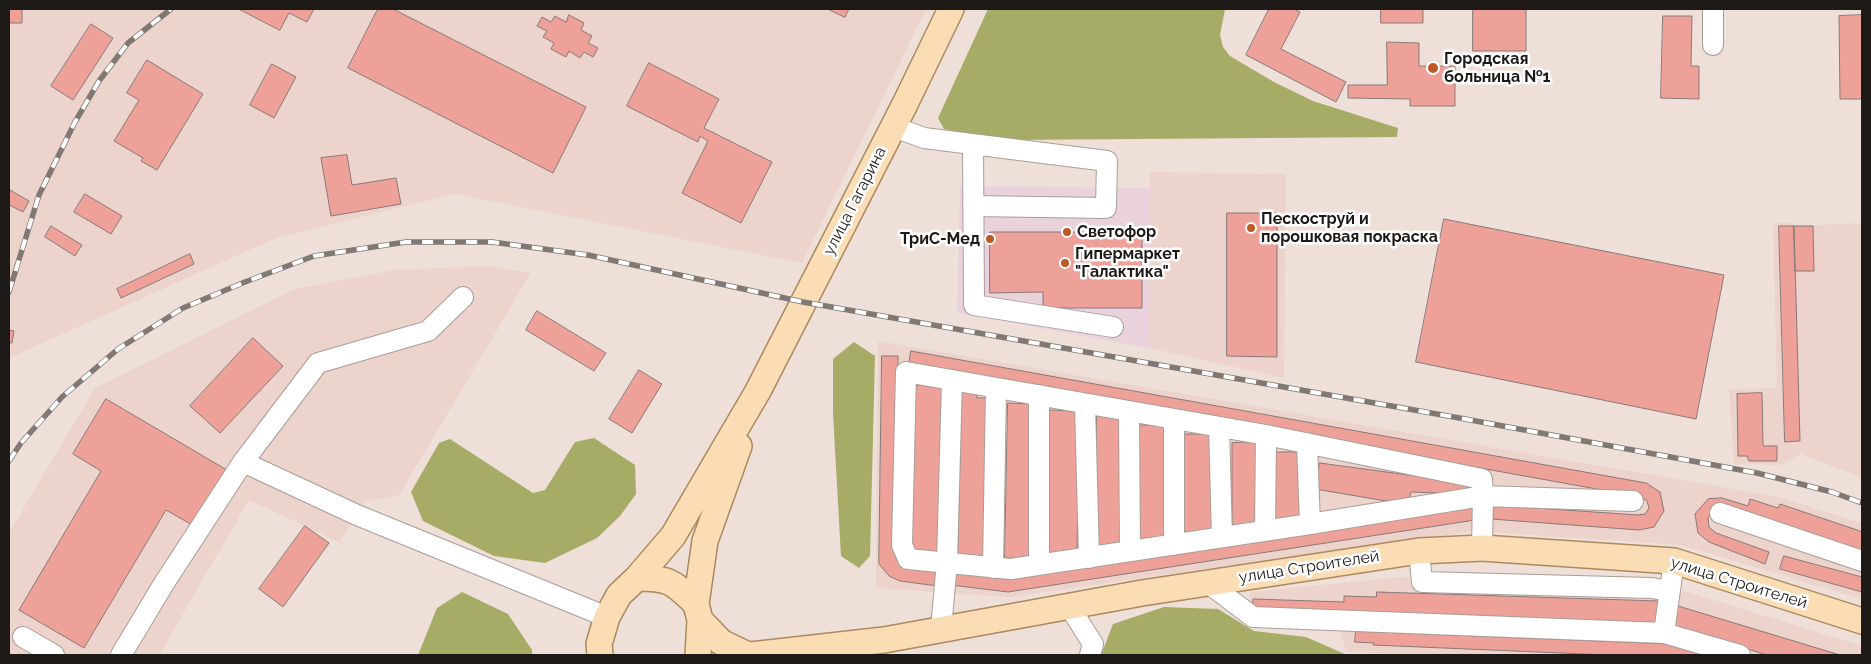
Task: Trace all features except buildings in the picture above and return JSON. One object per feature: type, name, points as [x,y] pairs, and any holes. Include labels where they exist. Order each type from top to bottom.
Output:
[{"type":"main road","name":"улица Гагарина","points":[[758,392],[894,126],[951,9]]},
{"type":"main road","points":[[600,655],[599,644],[607,617],[619,594],[637,578],[673,536],[758,392]]},
{"type":"main road","points":[[698,655],[698,612],[705,541],[758,392]]},
{"type":"main road","name":"улица Строителей","points":[[750,655],[884,647],[941,629],[1069,606],[1419,551],[1482,548],[1674,561],[1862,621]]},
{"type":"main road","points":[[637,578],[660,578],[678,586],[721,642],[750,655]]},
{"type":"street","points":[[1713,9],[1713,46]]},
{"type":"street","points":[[894,126],[924,138],[1107,161],[1106,208],[973,206]]},
{"type":"street","points":[[973,144],[974,305],[1113,327]]},
{"type":"street","points":[[121,655],[162,585],[243,462],[318,363],[428,330],[463,297]]},
{"type":"street","points":[[1482,548],[1484,496],[1482,479],[1266,435],[906,372],[902,544],[908,559],[1011,569],[1484,496],[1632,501]]},
{"type":"street","points":[[941,629],[947,562],[952,380]]},
{"type":"street","points":[[993,568],[996,388]]},
{"type":"street","points":[[1039,395],[1039,565]]},
{"type":"street","points":[[1085,404],[1089,558]]},
{"type":"street","points":[[1129,411],[1130,551]]},
{"type":"street","points":[[1174,419],[1174,545]]},
{"type":"street","points":[[1219,427],[1222,537]]},
{"type":"street","points":[[1265,531],[1266,435]]},
{"type":"street","points":[[1307,443],[1310,524]]},
{"type":"street","points":[[243,462],[357,515],[607,617]]},
{"type":"street","points":[[1720,513],[1862,560]]},
{"type":"street","points":[[1419,551],[1422,582],[1652,588],[1669,591]]},
{"type":"street","points":[[1664,633],[1674,561]]},
{"type":"street","points":[[1208,583],[1253,617],[1664,633],[1740,655]]},
{"type":"street","points":[[1069,606],[1093,644],[1090,655]]},
{"type":"street","points":[[23,637],[54,655]]},
{"type":"shaded area","points":[[9,9],[926,9],[802,263],[455,194],[276,238],[9,358]]},
{"type":"shaded area","points":[[1150,172],[1286,174],[1284,378],[1149,348]]},
{"type":"shaded area","points":[[960,186],[1150,188],[1149,348],[957,313]]},
{"type":"shaded area","points":[[1773,223],[1794,223],[1794,226],[1862,223],[1862,478],[1801,454],[1781,465],[1734,464],[1729,389],[1777,388]]},
{"type":"shaded area","points":[[490,266],[531,273],[399,495],[366,502],[339,542],[249,500],[159,655],[9,655],[9,627],[13,620],[9,618],[9,533],[95,388],[295,289],[394,270]]},
{"type":"shaded area","points":[[878,341],[1774,496],[1862,523],[1862,599],[1681,545],[1473,531],[1008,597],[876,588]]},
{"type":"shaded area","points":[[1413,576],[1653,581],[1862,646],[1862,655],[1410,655],[1346,652],[1340,627],[1249,620],[1250,592]]},
{"type":"green space","points":[[988,9],[1225,9],[1220,35],[1223,47],[1230,56],[1274,82],[1313,101],[1398,128],[1397,137],[1005,140],[944,129],[938,118]]},
{"type":"green space","points":[[854,342],[875,356],[870,556],[859,568],[841,556],[833,414],[833,359]]},
{"type":"green space","points":[[594,438],[635,465],[636,494],[620,516],[597,538],[545,563],[494,556],[423,521],[411,492],[439,443],[450,439],[533,493],[545,490],[575,442]]},
{"type":"green space","points":[[462,592],[508,614],[532,650],[532,655],[418,655],[437,608]]},
{"type":"green space","points":[[1164,607],[1218,609],[1254,631],[1306,637],[1347,655],[1101,655],[1113,624]]},
{"type":"railway","points":[[9,292],[39,195],[75,122],[99,81],[128,43],[171,9]]},
{"type":"railway","points":[[9,461],[21,443],[62,397],[118,349],[183,308],[314,256],[406,242],[492,242],[588,255],[803,302],[1465,419],[1757,473],[1832,492],[1862,503]]},
{"type":"place","name":"Городская больница №1","points":[[1433,68]]},
{"type":"place","name":"Пескоструй и порошковая покраска","points":[[1251,228]]},
{"type":"place","name":"Светофор","points":[[1067,232]]},
{"type":"place","name":"ТриС-Мед","points":[[990,239]]},
{"type":"place","name":"Гипермаркет \"Галактика\"","points":[[1065,263]]}]
